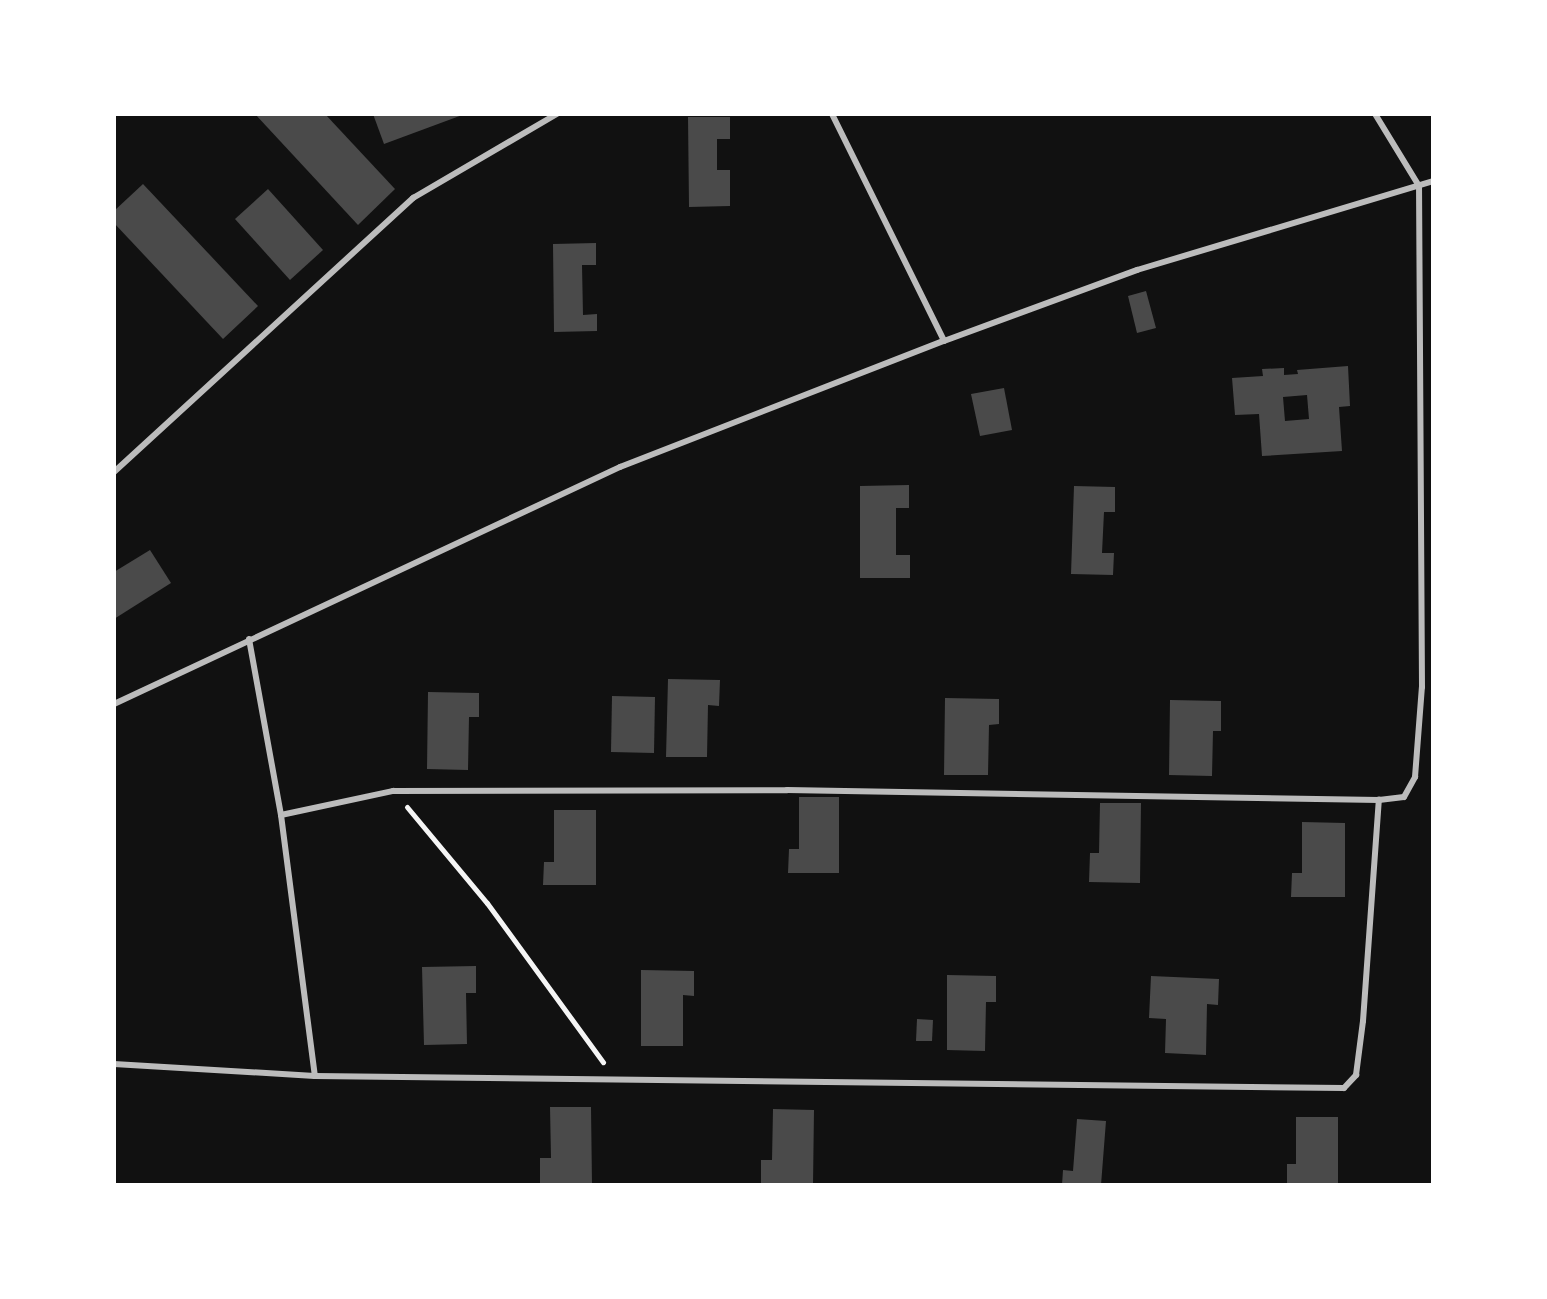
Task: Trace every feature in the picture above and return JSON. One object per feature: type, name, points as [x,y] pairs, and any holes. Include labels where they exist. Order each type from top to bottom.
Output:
[{"type":"lane","points":[[114,472],[413,198],[557,114]]},
{"type":"lane","points":[[832,114],[944,341]]},
{"type":"lane","points":[[281,815],[393,791],[787,790],[1379,800],[1404,797],[1415,777],[1422,687],[1419,186],[1375,114]]},
{"type":"lane","points":[[114,704],[620,467],[1137,270],[1433,181]]},
{"type":"lane","points":[[249,639],[281,815],[315,1076]]},
{"type":"lane","points":[[114,1064],[315,1076],[1344,1088],[1356,1075],[1363,1021],[1379,800]]},
{"type":"path","points":[[393,791],[487,903],[616,1080]]},
{"type":"building","points":[[255,114],[325,114],[395,189],[358,225]]},
{"type":"building","points":[[373,114],[465,114],[384,144]]},
{"type":"building","points":[[688,117],[730,117],[730,139],[717,139],[717,170],[730,170],[730,206],[689,207]]},
{"type":"building","points":[[143,184],[258,306],[223,339],[114,223],[114,211]]},
{"type":"building","points":[[268,189],[323,250],[290,280],[235,219]]},
{"type":"building","points":[[596,243],[596,265],[582,265],[583,315],[597,314],[597,331],[554,332],[553,244]]},
{"type":"building","points":[[1146,291],[1156,328],[1137,333],[1128,296]]},
{"type":"building","points":[[1348,366],[1350,406],[1339,407],[1342,451],[1262,456],[1259,414],[1235,415],[1232,378],[1263,376],[1262,369],[1284,368],[1284,375],[1298,374],[1297,370]],"holes":[[[1307,395],[1309,419],[1285,421],[1283,397]]]},
{"type":"building","points":[[1004,388],[1012,430],[980,436],[971,394]]},
{"type":"building","points":[[909,485],[909,508],[896,508],[896,555],[910,555],[910,578],[860,578],[860,486]]},
{"type":"building","points":[[1074,486],[1115,487],[1115,512],[1104,512],[1102,553],[1114,553],[1113,575],[1071,574]]},
{"type":"building","points":[[150,550],[171,583],[114,619],[114,572]]},
{"type":"building","points":[[668,679],[720,680],[719,706],[708,705],[707,757],[666,757]]},
{"type":"building","points":[[428,692],[479,693],[479,717],[469,717],[468,770],[427,769]]},
{"type":"building","points":[[612,696],[655,697],[654,753],[611,752]]},
{"type":"building","points":[[945,698],[999,699],[999,724],[989,725],[988,775],[944,775]]},
{"type":"building","points":[[1170,700],[1221,701],[1221,731],[1213,731],[1212,776],[1169,775]]},
{"type":"building","points":[[799,797],[839,797],[839,873],[788,873],[789,849],[799,849]]},
{"type":"building","points":[[1100,803],[1141,803],[1140,883],[1089,882],[1090,853],[1099,853]]},
{"type":"building","points":[[554,810],[596,810],[596,885],[543,885],[544,862],[554,862]]},
{"type":"building","points":[[1302,822],[1345,823],[1345,897],[1291,897],[1292,873],[1302,873]]},
{"type":"building","points":[[476,966],[476,993],[466,993],[467,1044],[424,1045],[422,967]]},
{"type":"building","points":[[641,970],[694,971],[694,996],[683,995],[683,1046],[641,1046]]},
{"type":"building","points":[[947,975],[996,976],[996,1002],[986,1002],[985,1051],[947,1050]]},
{"type":"building","points":[[1151,976],[1219,979],[1218,1005],[1207,1004],[1206,1055],[1165,1053],[1166,1019],[1149,1018]]},
{"type":"building","points":[[917,1019],[933,1020],[932,1041],[916,1041]]},
{"type":"building","points":[[550,1107],[591,1107],[592,1184],[540,1185],[540,1158],[551,1158]]},
{"type":"building","points":[[773,1109],[814,1110],[813,1185],[761,1185],[761,1160],[772,1160]]},
{"type":"building","points":[[1296,1117],[1338,1117],[1338,1185],[1287,1185],[1287,1164],[1296,1164]]},
{"type":"building","points":[[1077,1119],[1106,1121],[1101,1185],[1062,1185],[1063,1170],[1073,1171]]}]
